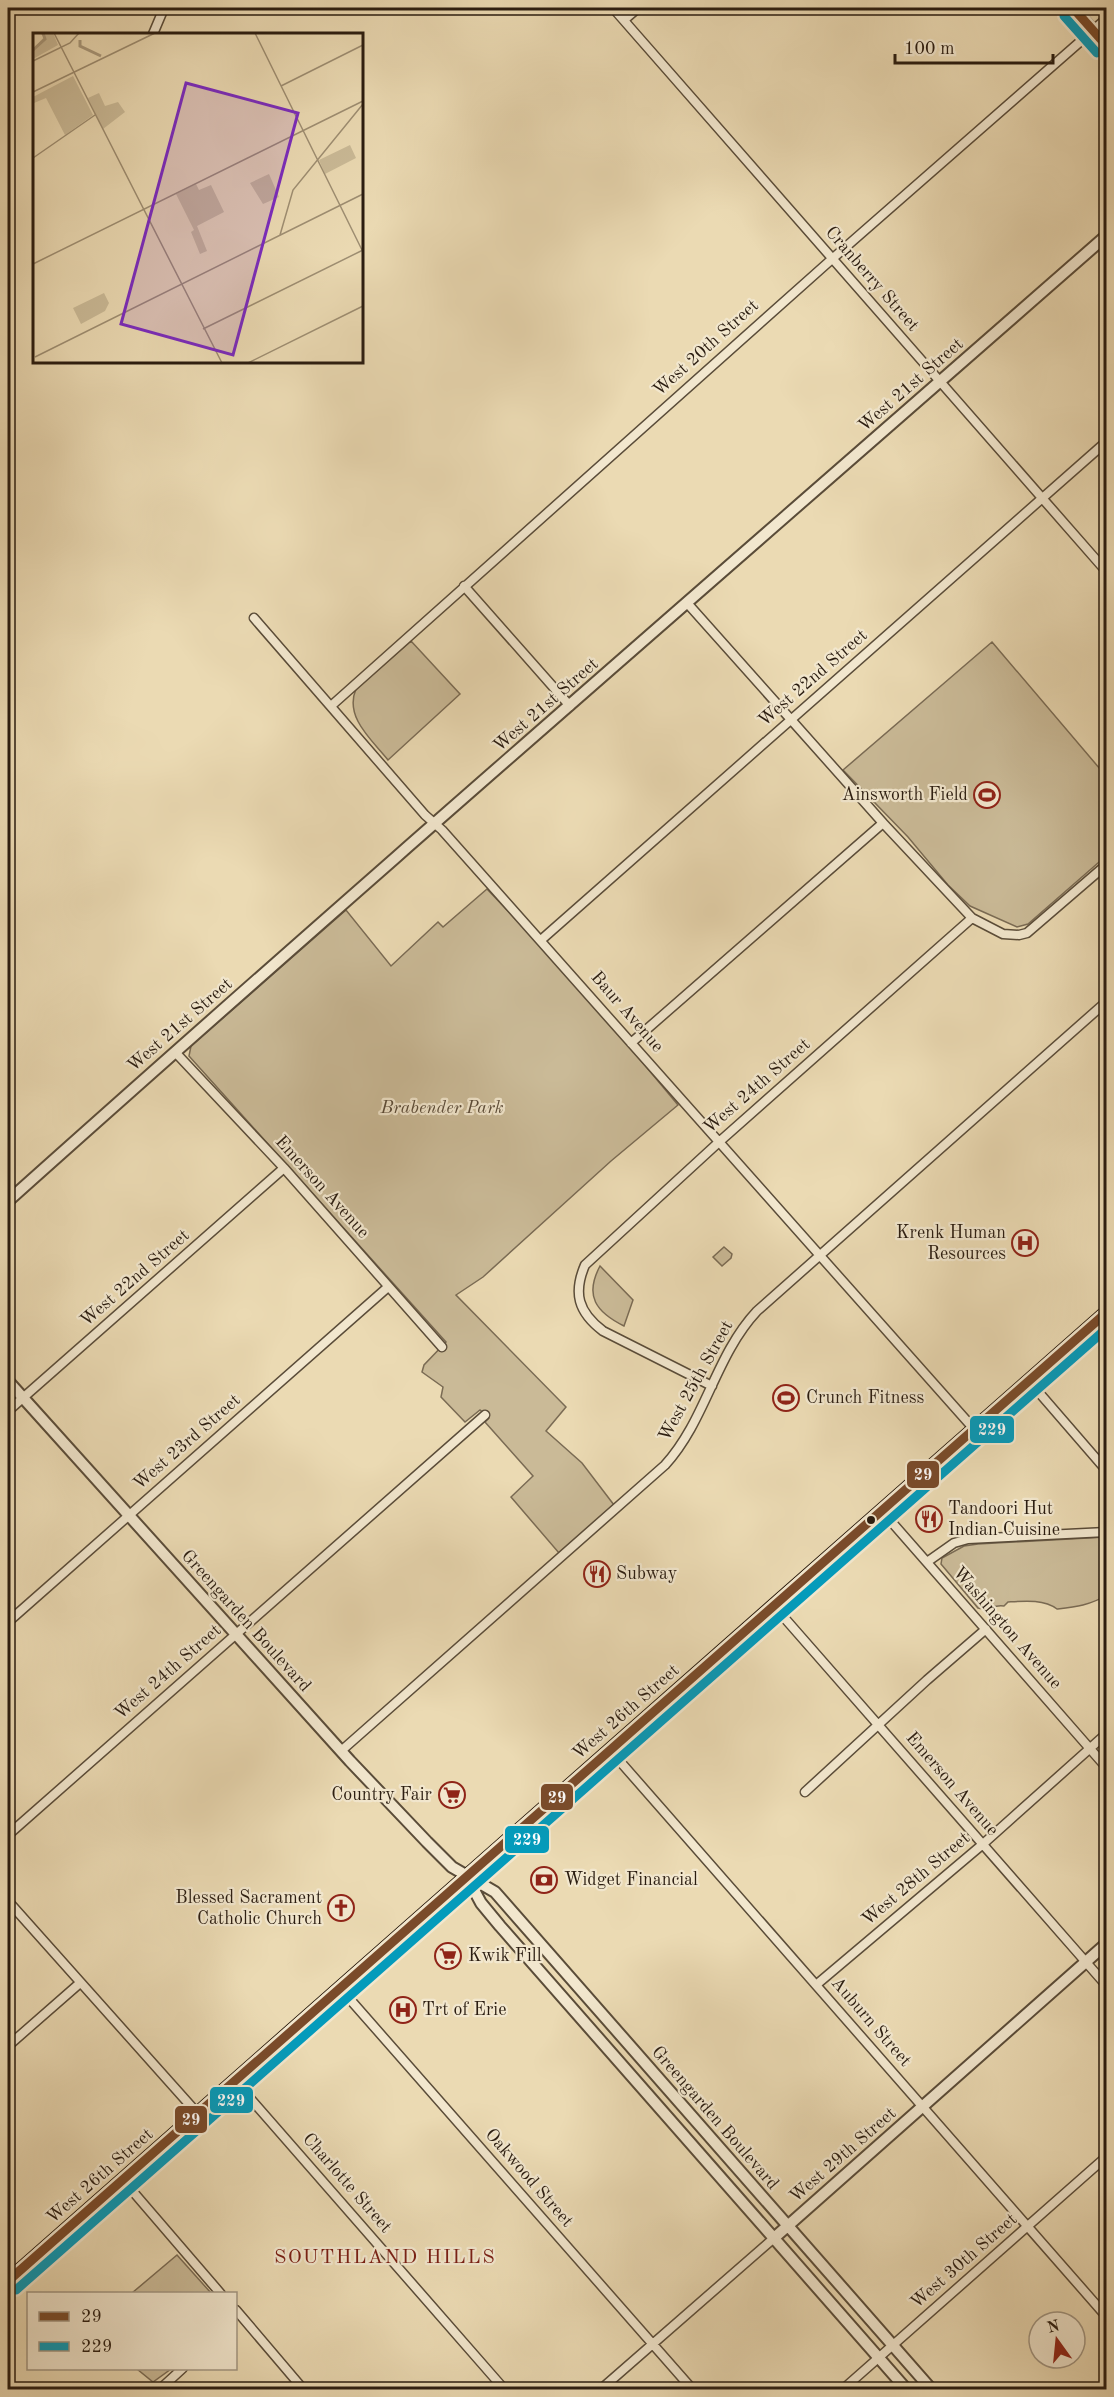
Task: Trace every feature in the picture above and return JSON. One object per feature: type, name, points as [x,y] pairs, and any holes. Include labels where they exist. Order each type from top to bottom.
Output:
[{"type":"main road","name":"West 26th Street","points":[[8,2281],[1107,1312]]},
{"type":"street","points":[[153,33],[164,8]]},
{"type":"street","name":"Cranberry Street","points":[[613,8],[1107,571]]},
{"type":"street","points":[[624,20],[638,8]]},
{"type":"street","points":[[1073,8],[1107,45]]},
{"type":"street","name":"West 20th Street","points":[[331,706],[832,259],[1107,19]]},
{"type":"street","name":"West 21st Street","points":[[8,1201],[434,824],[1107,236]]},
{"type":"street","name":"West 22nd Street","points":[[541,939],[1107,442]]},
{"type":"street","points":[[464,586],[570,706]]},
{"type":"street","points":[[688,604],[883,823],[972,918],[1003,934],[1019,935],[1034,928],[1107,865]]},
{"type":"street","name":"Baur Avenue","points":[[254,618],[434,824],[541,939],[974,1429]]},
{"type":"street","points":[[631,1043],[883,823]]},
{"type":"street","name":"West 24th Street","points":[[712,1386],[603,1331],[592,1322],[580,1300],[578,1288],[580,1277],[591,1257],[972,918]]},
{"type":"street","name":"West 25th Street","points":[[341,1751],[665,1465],[687,1437],[731,1344],[747,1321],[1107,1002]]},
{"type":"street","name":"Emerson Avenue","points":[[176,1052],[284,1168],[442,1347]]},
{"type":"street","name":"West 22nd Street","points":[[8,1412],[284,1168]]},
{"type":"street","name":"West 23rd Street","points":[[8,1622],[388,1287]]},
{"type":"street","name":"Greengarden Boulevard","points":[[8,1381],[341,1751],[427,1842],[466,1877],[495,1892],[932,2390]]},
{"type":"street","points":[[1029,1381],[1107,1470]]},
{"type":"street","name":"West 24th Street","points":[[8,1835],[486,1415]]},
{"type":"street","name":"Washington Avenue","points":[[882,1510],[1107,1767]]},
{"type":"street","points":[[927,1562],[949,1546],[968,1539],[1107,1532]]},
{"type":"street","name":"Emerson Avenue","points":[[774,1606],[1107,1985]]},
{"type":"street","points":[[805,1792],[986,1629]]},
{"type":"street","name":"West 28th Street","points":[[816,1985],[983,1844],[1107,1734]]},
{"type":"street","name":"Auburn Street","points":[[610,1750],[1107,2316]]},
{"type":"street","name":"Greengarden Boulevard","points":[[466,1877],[481,1903],[500,1926],[907,2390]]},
{"type":"street","points":[[8,1901],[198,2114]]},
{"type":"street","name":"West 29th Street","points":[[600,2390],[1107,1944]]},
{"type":"street","points":[[8,2046],[80,1983]]},
{"type":"street","name":"Oakwood Street","points":[[340,1988],[693,2390]]},
{"type":"street","name":"Charlotte Street","points":[[235,2080],[505,2390]]},
{"type":"street","name":"West 30th Street","points":[[842,2390],[1107,2157]]},
{"type":"street","points":[[123,2180],[219,2292]]},
{"type":"street","points":[[237,2316],[304,2390]]},
{"type":"street","points":[[159,2390],[181,2370]]},
{"type":"green space","points":[[411,641],[460,694],[388,760],[362,728],[354,709],[353,699],[356,689]]},
{"type":"green space","name":"Ainsworth Field","points":[[992,642],[1106,776],[1106,856],[1028,924],[1017,927],[970,906],[843,770]]},
{"type":"green space","name":"Brabender Park","points":[[487,889],[578,985],[678,1105],[611,1161],[483,1277],[456,1295],[566,1407],[546,1431],[582,1463],[614,1505],[559,1553],[511,1497],[533,1476],[485,1422],[489,1418],[480,1410],[465,1422],[441,1397],[443,1387],[422,1372],[424,1365],[446,1342],[189,1056],[191,1046],[346,910],[391,966],[438,922],[443,927]]},
{"type":"green space","points":[[724,1247],[732,1254],[722,1266],[713,1257]]},
{"type":"green space","points":[[600,1266],[633,1300],[624,1326],[606,1315],[596,1302],[593,1286]]},
{"type":"green space","points":[[1106,1537],[1106,1595],[1095,1601],[1076,1606],[1057,1609],[1040,1602],[1027,1601],[1008,1602],[1004,1606],[984,1609],[978,1608],[941,1564],[942,1558],[964,1546]]},
{"type":"green space","points":[[177,2255],[210,2292],[133,2292]]},
{"type":"green space","points":[[138,2370],[170,2370],[153,2382]]},
{"type":"transit line","name":"29","points":[[1073,8],[1106,45]]},
{"type":"transit line","name":"229","points":[[1064,16],[1097,53]]},
{"type":"transit line","name":"29","points":[[8,2281],[1106,1313]]},
{"type":"transit line","name":"229","points":[[16,2290],[1106,1329]]},
{"type":"place","name":"Ainsworth Field","points":[[987,795]]},
{"type":"place","name":"Krenk Human Resources","points":[[1025,1243]]},
{"type":"place","name":"Crunch Fitness","points":[[786,1398]]},
{"type":"place","name":"Tandoori Hut Indian Cuisine","points":[[929,1519]]},
{"type":"place","name":"Subway","points":[[597,1574]]},
{"type":"place","name":"Country Fair","points":[[452,1795]]},
{"type":"place","name":"Widget Financial","points":[[544,1880]]},
{"type":"place","name":"Blessed Sacrament Catholic Church","points":[[341,1908]]},
{"type":"place","name":"Kwik Fill","points":[[448,1956]]},
{"type":"place","name":"Trt of Erie","points":[[403,2010]]},
{"type":"district","name":"SOUTHLAND HILLS","points":[[385,2258]]}]
